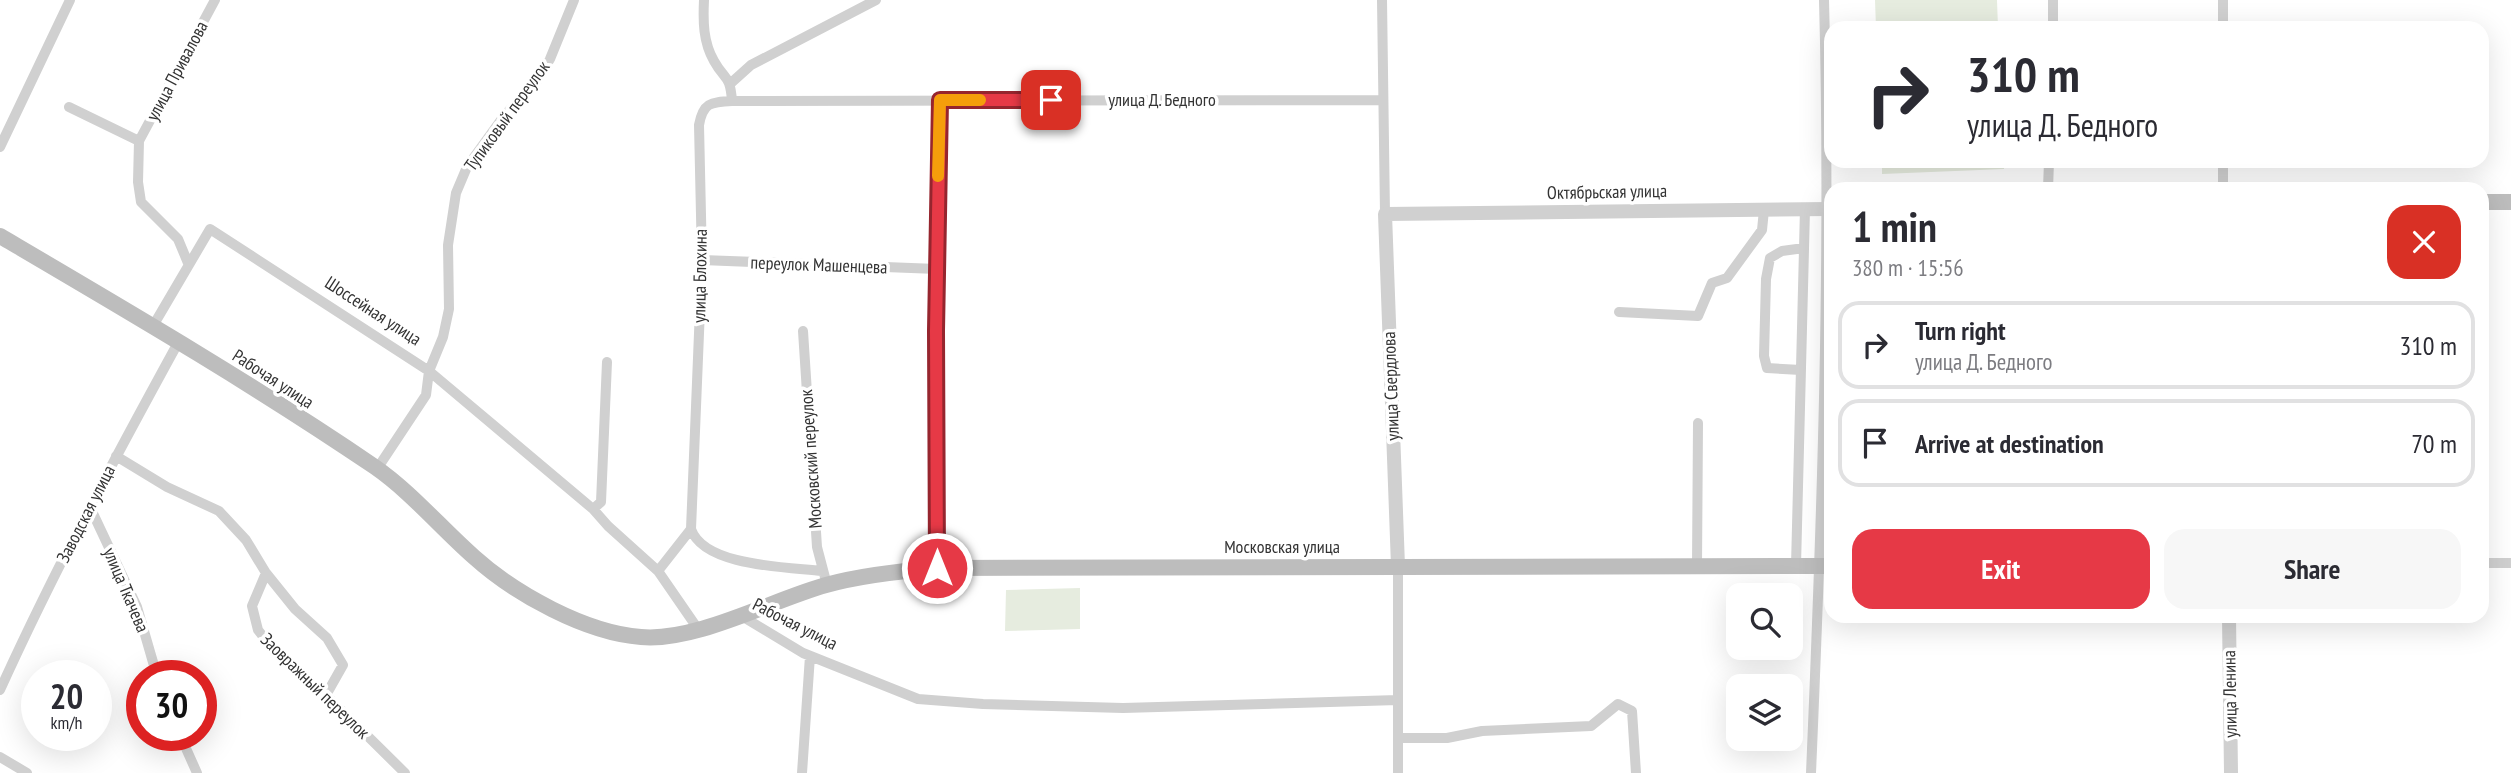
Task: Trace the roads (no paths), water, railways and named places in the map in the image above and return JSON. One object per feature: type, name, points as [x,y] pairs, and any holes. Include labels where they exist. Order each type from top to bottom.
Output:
[{"type":"main road","points":[[2489,202],[2511,202]]},
{"type":"main road","points":[[0,236],[179,341]]},
{"type":"main road","name":"Рабочая улица","points":[[179,341],[377,469],[476,559],[517,589],[550,607],[587,624],[641,637],[659,637],[698,629],[740,615]]},
{"type":"main road","name":"Московская улица","points":[[740,615],[824,578],[937,568],[1824,566]]},
{"type":"street","points":[[0,147],[70,0]]},
{"type":"street","name":"улица Привалова","points":[[139,141],[215,0]]},
{"type":"street","name":"Тупиковый переулок","points":[[377,469],[426,395],[429,371],[443,337],[449,309],[448,245],[456,193],[467,167],[504,116],[537,81],[550,59],[574,0]]},
{"type":"street","points":[[704,0],[706,44],[714,61],[731,83],[732,101]]},
{"type":"street","points":[[731,83],[751,65],[876,0]]},
{"type":"street","name":"улица Свердлова","points":[[1382,0],[1385,214],[1398,566],[1398,773]]},
{"type":"street","points":[[1824,0],[1825,21]]},
{"type":"street","points":[[2053,0],[2053,21]]},
{"type":"street","points":[[2223,0],[2223,21]]},
{"type":"street","points":[[937,568],[940,100]]},
{"type":"street","name":"улица Д. Бедного","points":[[732,101],[1383,100]]},
{"type":"street","name":"улица Блохина","points":[[691,529],[702,260],[699,125],[701,112],[706,106],[732,101]]},
{"type":"street","points":[[69,107],[139,141],[138,183],[141,202],[178,239],[188,263]]},
{"type":"street","points":[[1796,566],[1805,209]]},
{"type":"street","name":"Октябрьская улица","points":[[1385,214],[1824,209]]},
{"type":"street","points":[[1619,312],[1698,316],[1712,283],[1727,278],[1762,230],[1764,210]]},
{"type":"street","name":"Шоссейная улица","points":[[153,326],[210,229],[429,371],[593,509],[608,527],[658,571],[698,629]]},
{"type":"street","points":[[1801,370],[1767,369],[1764,356],[1766,279],[1770,258],[1782,251],[1804,248]]},
{"type":"street","name":"переулок Машенцева","points":[[702,260],[937,269]]},
{"type":"street","name":"Московский переулок","points":[[803,331],[817,547],[824,578]]},
{"type":"street","name":"Заводская улица","points":[[0,690],[116,456],[179,341]]},
{"type":"street","points":[[593,509],[601,502],[607,362]]},
{"type":"street","points":[[1697,566],[1698,424]]},
{"type":"street","points":[[116,456],[167,487],[219,511],[246,540],[265,573],[295,609],[327,638],[342,665],[326,695]]},
{"type":"street","name":"улица Ткачева","points":[[90,507],[138,607],[153,660]]},
{"type":"street","points":[[658,571],[691,529]]},
{"type":"street","points":[[691,529],[693,536],[702,545],[740,562],[824,578]]},
{"type":"street","points":[[2489,563],[2511,563]]},
{"type":"street","name":"Заовражный переулок","points":[[265,573],[252,606],[258,630],[276,653],[326,695],[405,773]]},
{"type":"street","points":[[1811,773],[1824,581]]},
{"type":"street","name":"Рабочая улица","points":[[740,615],[810,656],[918,699],[983,704],[1123,708],[1398,701]]},
{"type":"street","name":"улица Ленина","points":[[2229,623],[2231,773]]},
{"type":"street","points":[[802,773],[810,656]]},
{"type":"street","points":[[1398,738],[1447,738],[1482,731],[1591,726],[1618,704],[1632,711],[1636,773]]},
{"type":"street","points":[[187,751],[197,773]]},
{"type":"street","points":[[0,757],[27,773]]}]
